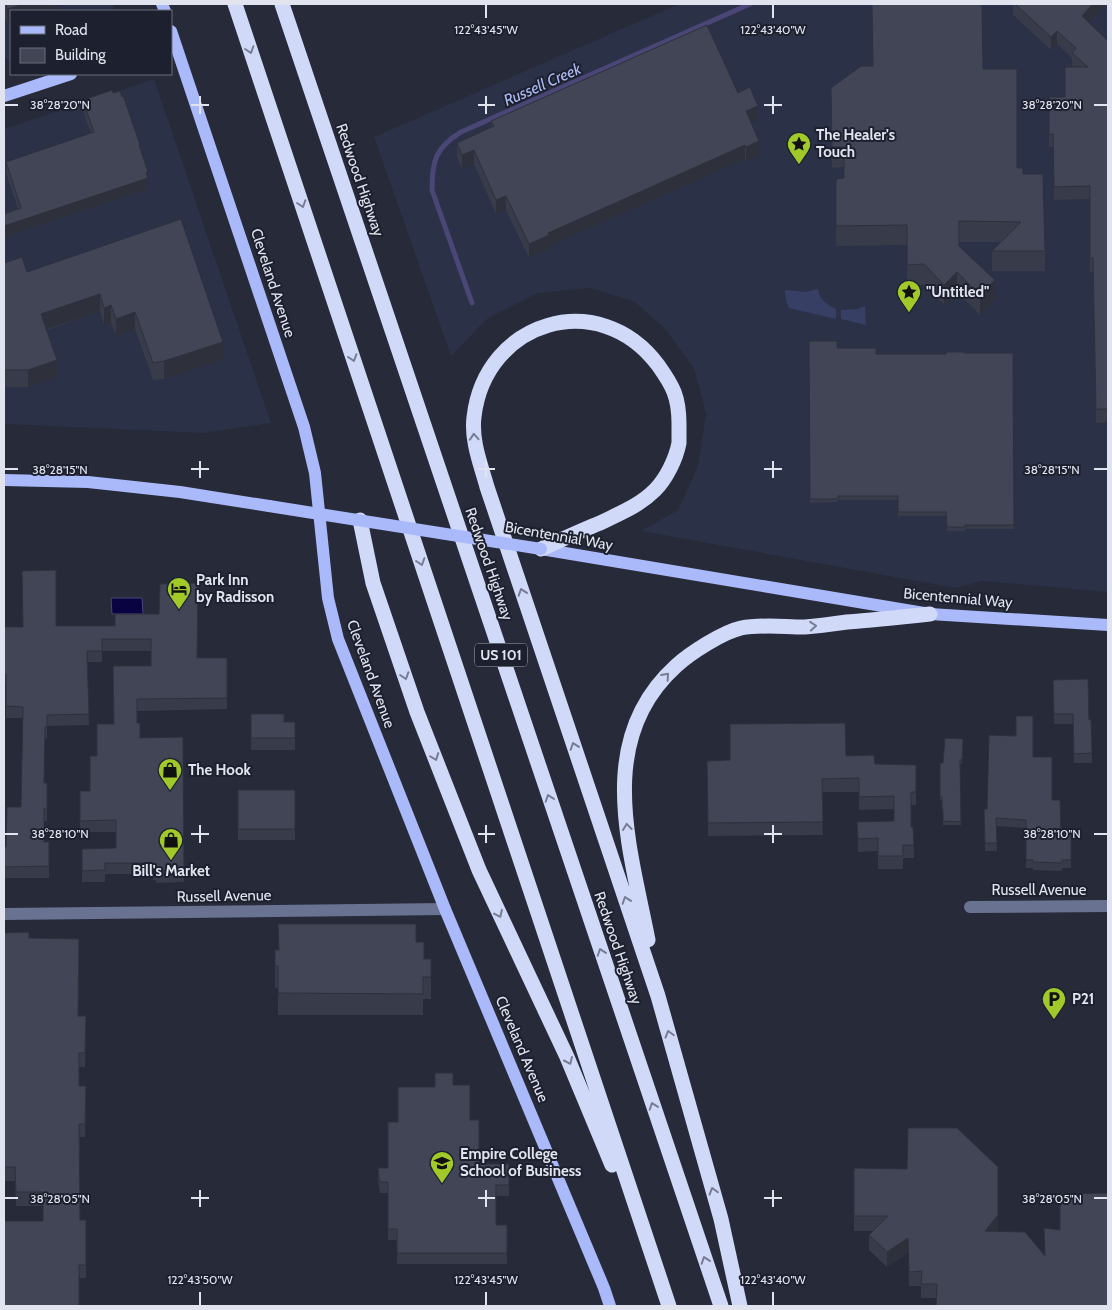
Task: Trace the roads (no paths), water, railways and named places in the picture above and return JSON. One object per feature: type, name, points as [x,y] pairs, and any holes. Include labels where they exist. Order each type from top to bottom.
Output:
[{"type":"highway","name":"US 101","points":[[235,4],[668,1306]]},
{"type":"highway","name":"Redwood Highway","points":[[282,4],[721,1306]]},
{"type":"highway","points":[[541,549],[634,507],[656,489],[670,468],[678,443],[677,398],[666,376],[650,355],[631,339],[610,327],[585,322],[556,322],[532,330],[510,345],[493,366],[479,390],[473,419],[475,445],[487,487],[658,996],[721,1219],[740,1306]]},
{"type":"highway","points":[[360,520],[373,583],[417,712],[479,870],[567,1057],[606,1149],[668,1306]]},
{"type":"highway","points":[[658,996],[627,833],[624,803],[624,773],[629,741],[638,717],[650,696],[666,674],[684,658],[740,628],[806,627],[930,614]]},
{"type":"main road","name":"Cleveland Avenue","points":[[172,37],[304,427],[315,474],[328,598],[338,639],[445,909],[610,1306]]},
{"type":"main road","points":[[4,96],[68,75]]},
{"type":"main road","name":"Bicentennial Way","points":[[4,480],[88,482],[180,492],[541,549],[930,614],[1108,625]]},
{"type":"street","name":"Russell Avenue","points":[[970,907],[1108,906]]},
{"type":"street","name":"Russell Avenue","points":[[4,914],[445,909]]},
{"type":"waterway","name":"Russell Creek","points":[[472,303],[432,190],[434,163],[440,150],[461,132],[750,4]]},
{"type":"place","name":"The Healer's Touch","points":[[799,165]]},
{"type":"place","name":"\"Untitled\"","points":[[909,313]]},
{"type":"place","name":"Park Inn by Radisson","points":[[179,610]]},
{"type":"place","name":"The Hook","points":[[170,791]]},
{"type":"place","name":"Bill's Market","points":[[171,861]]},
{"type":"place","name":"P21","points":[[1054,1020]]},
{"type":"place","name":"Empire College School of Business","points":[[442,1184]]}]
